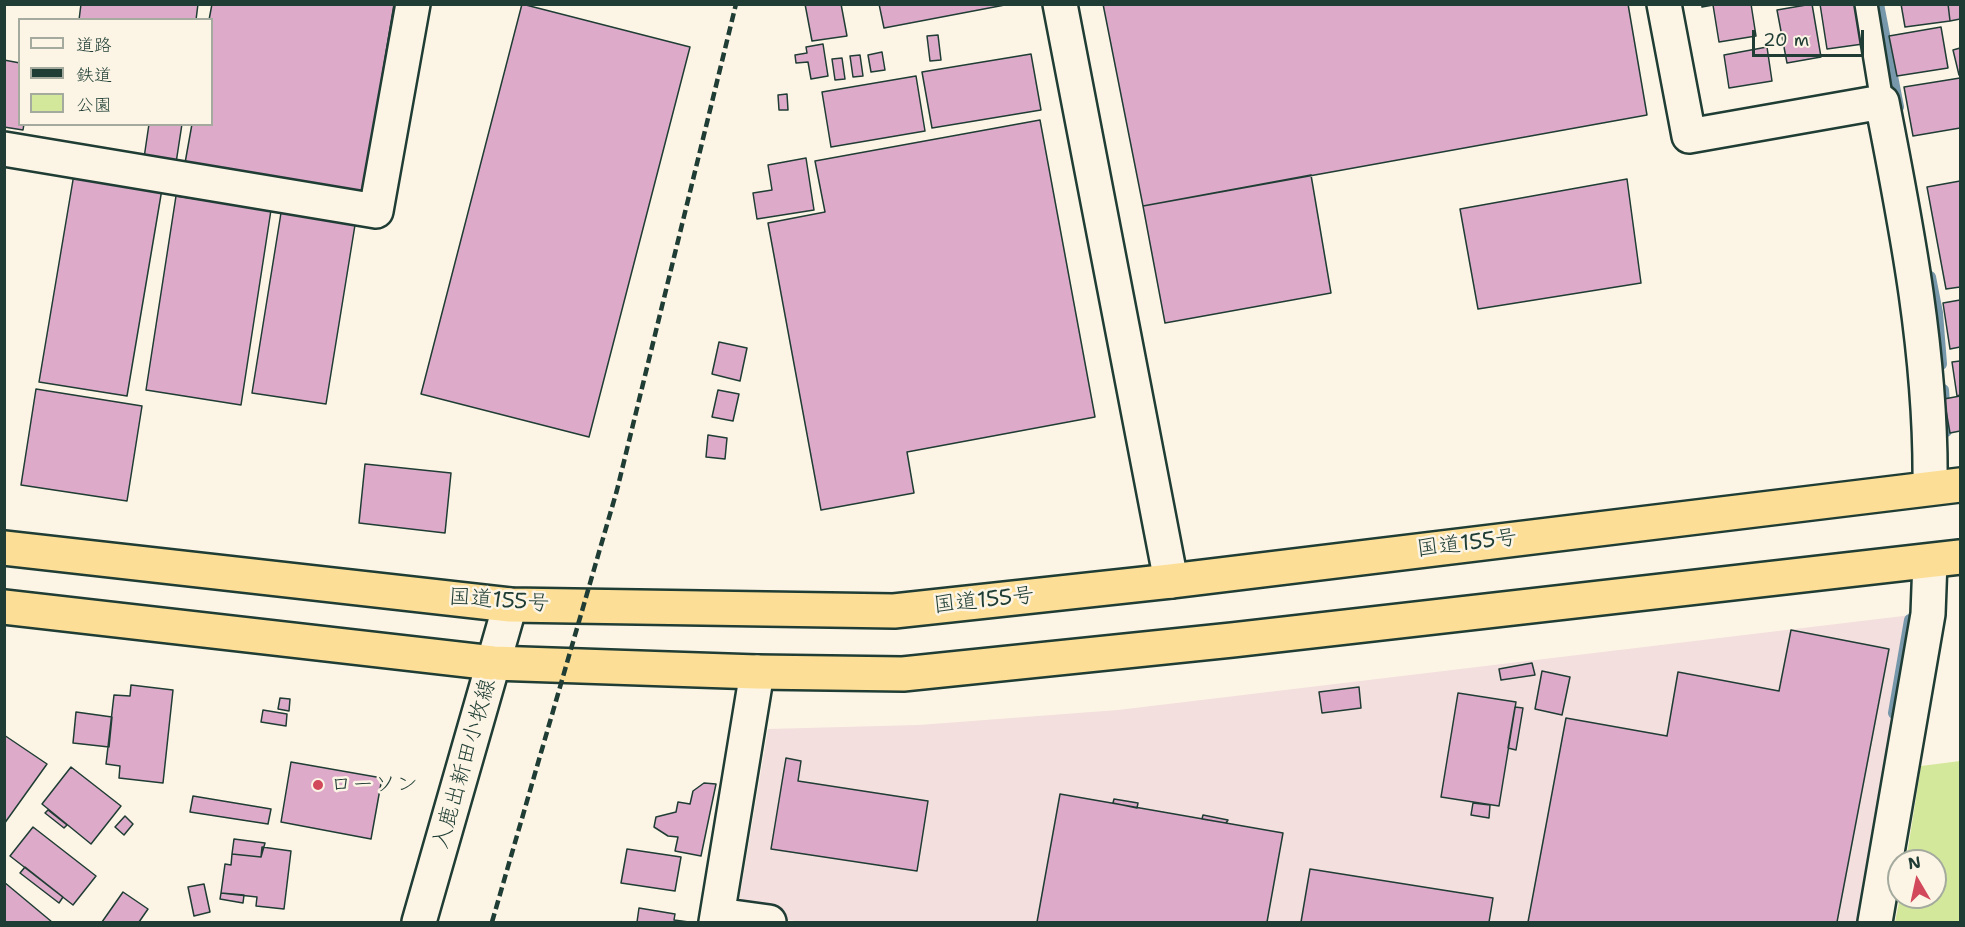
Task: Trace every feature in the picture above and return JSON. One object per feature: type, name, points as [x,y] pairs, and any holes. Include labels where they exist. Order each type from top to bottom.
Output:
[{"type":"highway","name":"国道155号","points":[[4,548],[510,605],[894,611],[1171,581],[1945,486]]},
{"type":"highway","points":[[4,607],[494,663],[757,672],[903,674],[1232,640],[1945,559]]},
{"type":"street","points":[[4,149],[376,211],[413,4]]},
{"type":"street","points":[[1060,4],[1171,581]]},
{"type":"street","points":[[1664,4],[1689,136],[1882,102],[1910,245],[1920,321],[1930,455],[1945,486]]},
{"type":"street","points":[[1875,922],[1928,614],[1945,559]]},
{"type":"street","name":"入鹿出新田小牧線","points":[[419,922],[510,605]]},
{"type":"street","points":[[757,672],[717,919],[769,922]]},
{"type":"lane","points":[[1866,4],[1882,102]]},
{"type":"shaded area","points":[[1920,614],[1868,922],[803,922],[737,913],[768,729],[919,725],[1118,710]]},
{"type":"green space","points":[[1960,761],[1960,922],[1895,922],[1898,909],[1947,909],[1947,849],[1908,849],[1921,766]]},
{"type":"building","points":[[81,4],[198,4],[196,18],[79,18]]},
{"type":"building","points":[[212,4],[394,4],[363,192],[185,163],[192,126],[213,126],[213,18],[209,18]]},
{"type":"building","points":[[522,4],[690,47],[589,437],[421,394]]},
{"type":"building","points":[[805,4],[841,4],[847,36],[812,41]]},
{"type":"building","points":[[879,4],[1010,4],[884,28]]},
{"type":"building","points":[[1103,4],[1628,4],[1647,115],[1143,206]]},
{"type":"building","points":[[1702,4],[1751,4],[1756,36],[1719,42],[1713,5],[1702,7]]},
{"type":"building","points":[[1812,4],[1821,57],[1787,63],[1777,10]]},
{"type":"building","points":[[1820,4],[1856,4],[1863,44],[1827,49]]},
{"type":"building","points":[[1901,4],[1948,4],[1950,21],[1905,27]]},
{"type":"building","points":[[1948,4],[1960,4],[1960,19],[1950,21]]},
{"type":"building","points":[[1941,27],[1948,68],[1897,76],[1889,36]]},
{"type":"building","points":[[938,35],[941,60],[930,61],[927,36]]},
{"type":"building","points":[[823,44],[828,76],[811,79],[808,62],[796,63],[795,55],[807,53],[806,47]]},
{"type":"building","points":[[1767,47],[1772,81],[1729,88],[1724,55]]},
{"type":"building","points":[[1960,48],[1960,74],[1959,75],[1953,50]]},
{"type":"building","points":[[882,52],[885,70],[871,72],[868,55]]},
{"type":"building","points":[[1031,54],[1041,110],[932,128],[922,72]]},
{"type":"building","points":[[860,55],[863,76],[853,77],[850,56]]},
{"type":"building","points":[[842,58],[845,79],[835,80],[832,59]]},
{"type":"building","points":[[4,60],[18,63],[18,126],[24,126],[23,130],[4,127]]},
{"type":"building","points":[[916,76],[925,131],[831,147],[822,92]]},
{"type":"building","points":[[1960,78],[1960,128],[1913,136],[1904,87]]},
{"type":"building","points":[[787,94],[788,110],[779,110],[778,95]]},
{"type":"building","points":[[1040,120],[1095,417],[907,452],[914,493],[821,510],[768,223],[825,212],[815,161]]},
{"type":"building","points":[[149,126],[182,126],[176,163],[144,158]]},
{"type":"building","points":[[806,158],[814,210],[757,219],[753,193],[772,190],[768,165]]},
{"type":"building","points":[[74,174],[162,189],[127,396],[39,382]]},
{"type":"building","points":[[1311,175],[1331,293],[1165,323],[1143,206]]},
{"type":"building","points":[[1627,179],[1641,283],[1478,309],[1460,209]]},
{"type":"building","points":[[1960,181],[1960,287],[1946,289],[1927,187]]},
{"type":"building","points":[[176,196],[271,210],[241,405],[146,390]]},
{"type":"building","points":[[281,213],[355,225],[326,404],[252,393]]},
{"type":"building","points":[[1960,300],[1960,347],[1950,349],[1943,303]]},
{"type":"building","points":[[719,342],[747,348],[740,381],[712,374]]},
{"type":"building","points":[[1960,361],[1960,395],[1957,396],[1952,362]]},
{"type":"building","points":[[36,389],[142,406],[127,501],[21,485]]},
{"type":"building","points":[[718,390],[739,394],[733,421],[712,417]]},
{"type":"building","points":[[1960,396],[1960,431],[1950,433],[1944,399]]},
{"type":"building","points":[[708,435],[727,438],[725,459],[706,457]]},
{"type":"building","points":[[365,464],[451,473],[445,533],[359,523]]},
{"type":"building","points":[[1791,630],[1889,649],[1837,922],[1528,922],[1566,718],[1667,736],[1678,672],[1779,691]]},
{"type":"building","points":[[1532,663],[1535,675],[1501,680],[1499,669]]},
{"type":"building","points":[[1542,671],[1570,677],[1562,715],[1535,709]]},
{"type":"building","points":[[131,685],[173,690],[163,783],[119,778],[120,766],[106,764],[114,695],[130,696]]},
{"type":"building","points":[[1359,687],[1361,708],[1322,713],[1319,692]]},
{"type":"building","points":[[1458,693],[1516,702],[1499,806],[1441,797]]},
{"type":"building","points":[[280,698],[290,699],[289,711],[278,709]]},
{"type":"building","points":[[1515,707],[1523,708],[1516,750],[1508,748]]},
{"type":"building","points":[[263,710],[287,714],[286,726],[261,722]]},
{"type":"building","points":[[76,712],[112,717],[109,747],[73,743]]},
{"type":"building","points":[[4,735],[47,764],[4,824]]},
{"type":"building","points":[[786,758],[801,761],[798,781],[928,801],[917,871],[771,849]]},
{"type":"building","points":[[291,762],[382,778],[371,839],[281,822]]},
{"type":"building","points":[[71,767],[121,806],[91,844],[42,804]]},
{"type":"building","points":[[704,783],[716,784],[701,856],[675,851],[678,837],[668,836],[654,827],[656,817],[676,812],[678,802],[690,804],[693,791]]},
{"type":"building","points":[[1060,794],[1283,833],[1267,922],[1037,922]]},
{"type":"building","points":[[193,796],[271,809],[268,824],[190,812]]},
{"type":"building","points":[[1114,799],[1138,803],[1137,808],[1113,803]]},
{"type":"building","points":[[1473,803],[1490,805],[1489,818],[1471,815]]},
{"type":"building","points":[[48,810],[67,825],[64,828],[45,813]]},
{"type":"building","points":[[1203,815],[1228,820],[1226,823],[1202,819]]},
{"type":"building","points":[[125,816],[133,824],[124,835],[115,827]]},
{"type":"building","points":[[33,827],[96,876],[73,905],[10,856]]},
{"type":"building","points":[[234,839],[265,843],[261,857],[232,854]]},
{"type":"building","points":[[262,847],[291,851],[284,909],[256,906],[257,897],[221,893],[225,864],[231,865],[232,854],[261,857]]},
{"type":"building","points":[[627,849],[681,857],[675,891],[621,883]]},
{"type":"building","points":[[25,867],[63,897],[59,903],[20,873]]},
{"type":"building","points":[[1310,869],[1493,898],[1489,922],[1301,922]]},
{"type":"building","points":[[4,882],[52,922],[4,922]]},
{"type":"building","points":[[204,884],[210,912],[194,916],[188,887]]},
{"type":"building","points":[[123,892],[148,909],[139,922],[102,922]]},
{"type":"building","points":[[221,893],[244,895],[243,903],[220,899]]},
{"type":"building","points":[[639,908],[675,914],[674,920],[689,922],[637,922]]},
{"type":"waterway","points":[[1878,4],[1898,107]]},
{"type":"waterway","points":[[1930,277],[1937,313],[1941,364]]},
{"type":"waterway","points":[[1943,390],[1946,431]]},
{"type":"waterway","points":[[1894,713],[1910,620]]},
{"type":"railway","points":[[492,922],[617,490],[736,4]]},
{"type":"place","name":"ローソン","points":[[318,785]]}]
